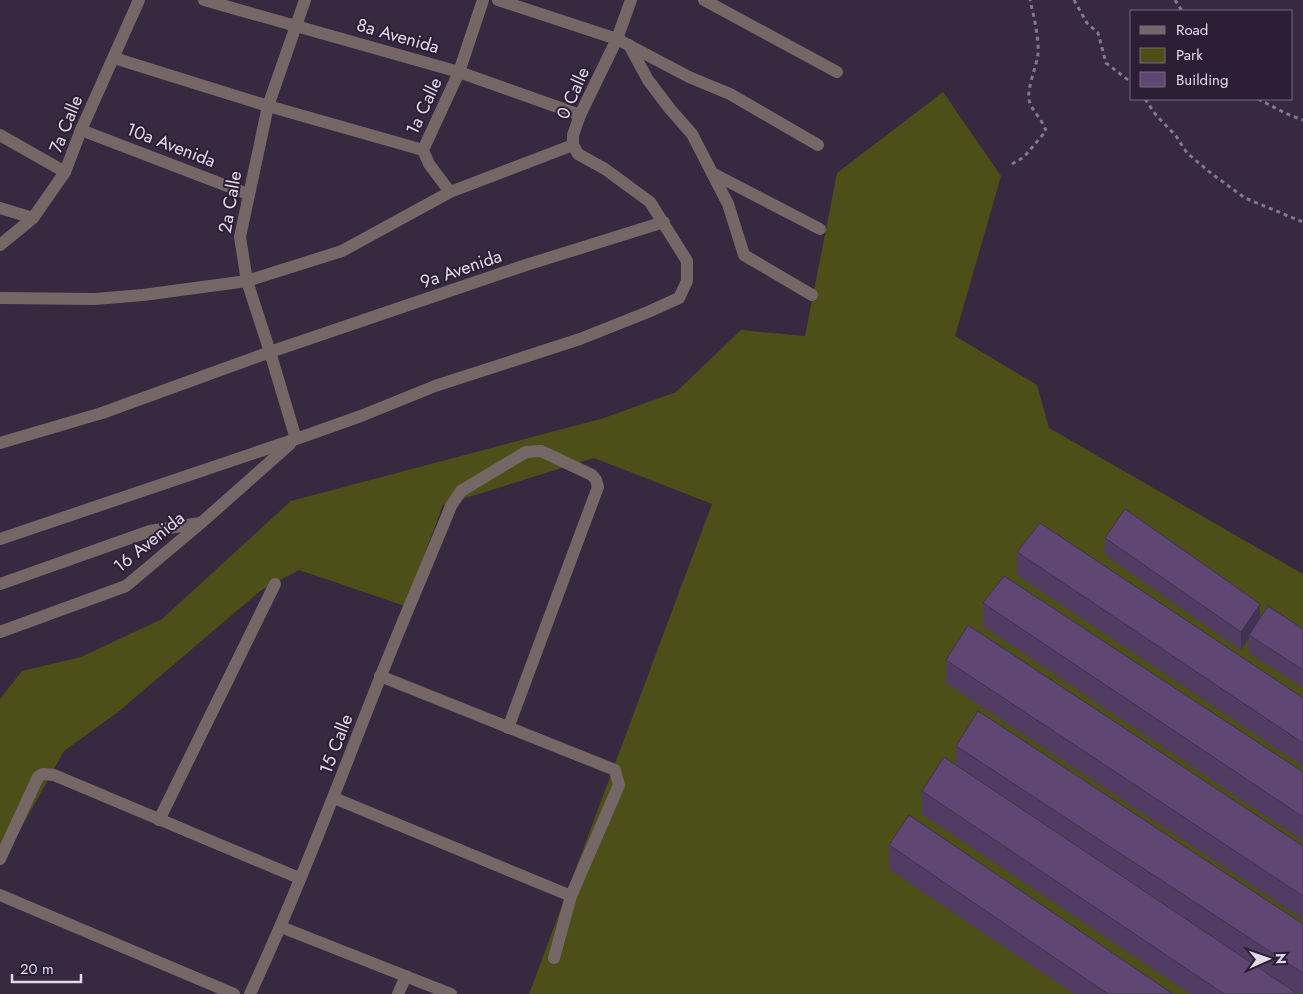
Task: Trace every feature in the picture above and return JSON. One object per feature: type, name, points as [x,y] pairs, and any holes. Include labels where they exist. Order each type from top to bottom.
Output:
[{"type":"street","name":"7a Calle","points":[[0,245],[33,218],[65,172],[81,130],[139,0]]},
{"type":"street","name":"8a Avenida","points":[[204,0],[459,72],[580,115]]},
{"type":"street","name":"2a Calle","points":[[296,440],[247,281],[240,237],[268,106],[305,0]]},
{"type":"street","name":"1a Calle","points":[[450,192],[429,164],[423,150],[459,72],[483,0]]},
{"type":"street","points":[[498,0],[617,39],[690,77],[730,94],[818,144]]},
{"type":"street","name":"0 Calle","points":[[0,539],[296,440],[435,386],[588,336],[678,298],[687,281],[687,262],[664,222],[650,202],[605,169],[578,154],[573,145],[573,134],[580,115],[617,39],[631,0]]},
{"type":"street","points":[[704,0],[838,72]]},
{"type":"street","points":[[629,46],[648,80],[692,134],[728,204],[744,255],[812,295]]},
{"type":"street","points":[[114,58],[268,106],[423,150]]},
{"type":"street","name":"10a Avenida","points":[[81,130],[248,194]]},
{"type":"street","points":[[0,135],[65,172]]},
{"type":"street","points":[[0,298],[94,298],[143,295],[247,281],[342,250],[450,192],[573,145]]},
{"type":"street","points":[[712,173],[820,229]]},
{"type":"street","points":[[0,208],[33,218]]},
{"type":"street","name":"9a Avenida","points":[[0,443],[102,413],[270,352],[526,265],[664,222]]},
{"type":"street","name":"16 Avenida","points":[[0,632],[126,586],[296,440]]},
{"type":"street","name":"15 Calle","points":[[250,994],[281,926],[334,798],[380,676],[452,506],[461,491],[526,452],[541,451],[592,475],[598,487],[508,728]]},
{"type":"street","points":[[0,584],[150,531],[201,523]]},
{"type":"street","points":[[159,820],[275,584]]},
{"type":"street","points":[[380,676],[615,770],[619,785],[571,896],[554,958]]},
{"type":"street","points":[[0,859],[38,778],[42,774],[54,775],[300,878]]},
{"type":"street","points":[[334,798],[571,896]]},
{"type":"street","points":[[0,895],[234,994]]},
{"type":"street","points":[[281,926],[451,994]]},
{"type":"street","points":[[398,994],[406,976]]},
{"type":"path","points":[[1012,164],[1024,157],[1046,131],[1039,115],[1029,103],[1029,94],[1038,52],[1030,0]]},
{"type":"path","points":[[1074,0],[1087,23],[1098,33],[1106,62],[1130,81]]},
{"type":"path","points":[[1146,100],[1156,115],[1176,136],[1187,153],[1212,174],[1245,198],[1303,222]]},
{"type":"path","points":[[1260,100],[1303,120]]},
{"type":"green space","points":[[943,92],[1001,176],[955,336],[1037,385],[1049,428],[1303,574],[1303,994],[529,994],[712,504],[594,458],[443,505],[405,606],[299,570],[260,591],[118,712],[64,751],[0,866],[0,699],[22,671],[81,657],[162,619],[291,501],[604,418],[676,392],[741,330],[805,336],[837,173]]},
{"type":"building","points":[[1125,509],[1260,604],[1241,632],[1105,538]]},
{"type":"building","points":[[1040,523],[1303,698],[1303,743],[1017,552]]},
{"type":"building","points":[[1004,576],[1303,772],[1303,817],[983,603]]},
{"type":"building","points":[[1268,606],[1303,629],[1303,670],[1249,635]]},
{"type":"building","points":[[968,625],[1303,846],[1303,896],[946,660]]},
{"type":"building","points":[[978,711],[1303,924],[1303,973],[956,746]]},
{"type":"building","points":[[944,757],[1295,992],[1294,994],[1224,994],[922,791]]},
{"type":"building","points":[[909,815],[1173,994],[1108,994],[889,845]]}]
